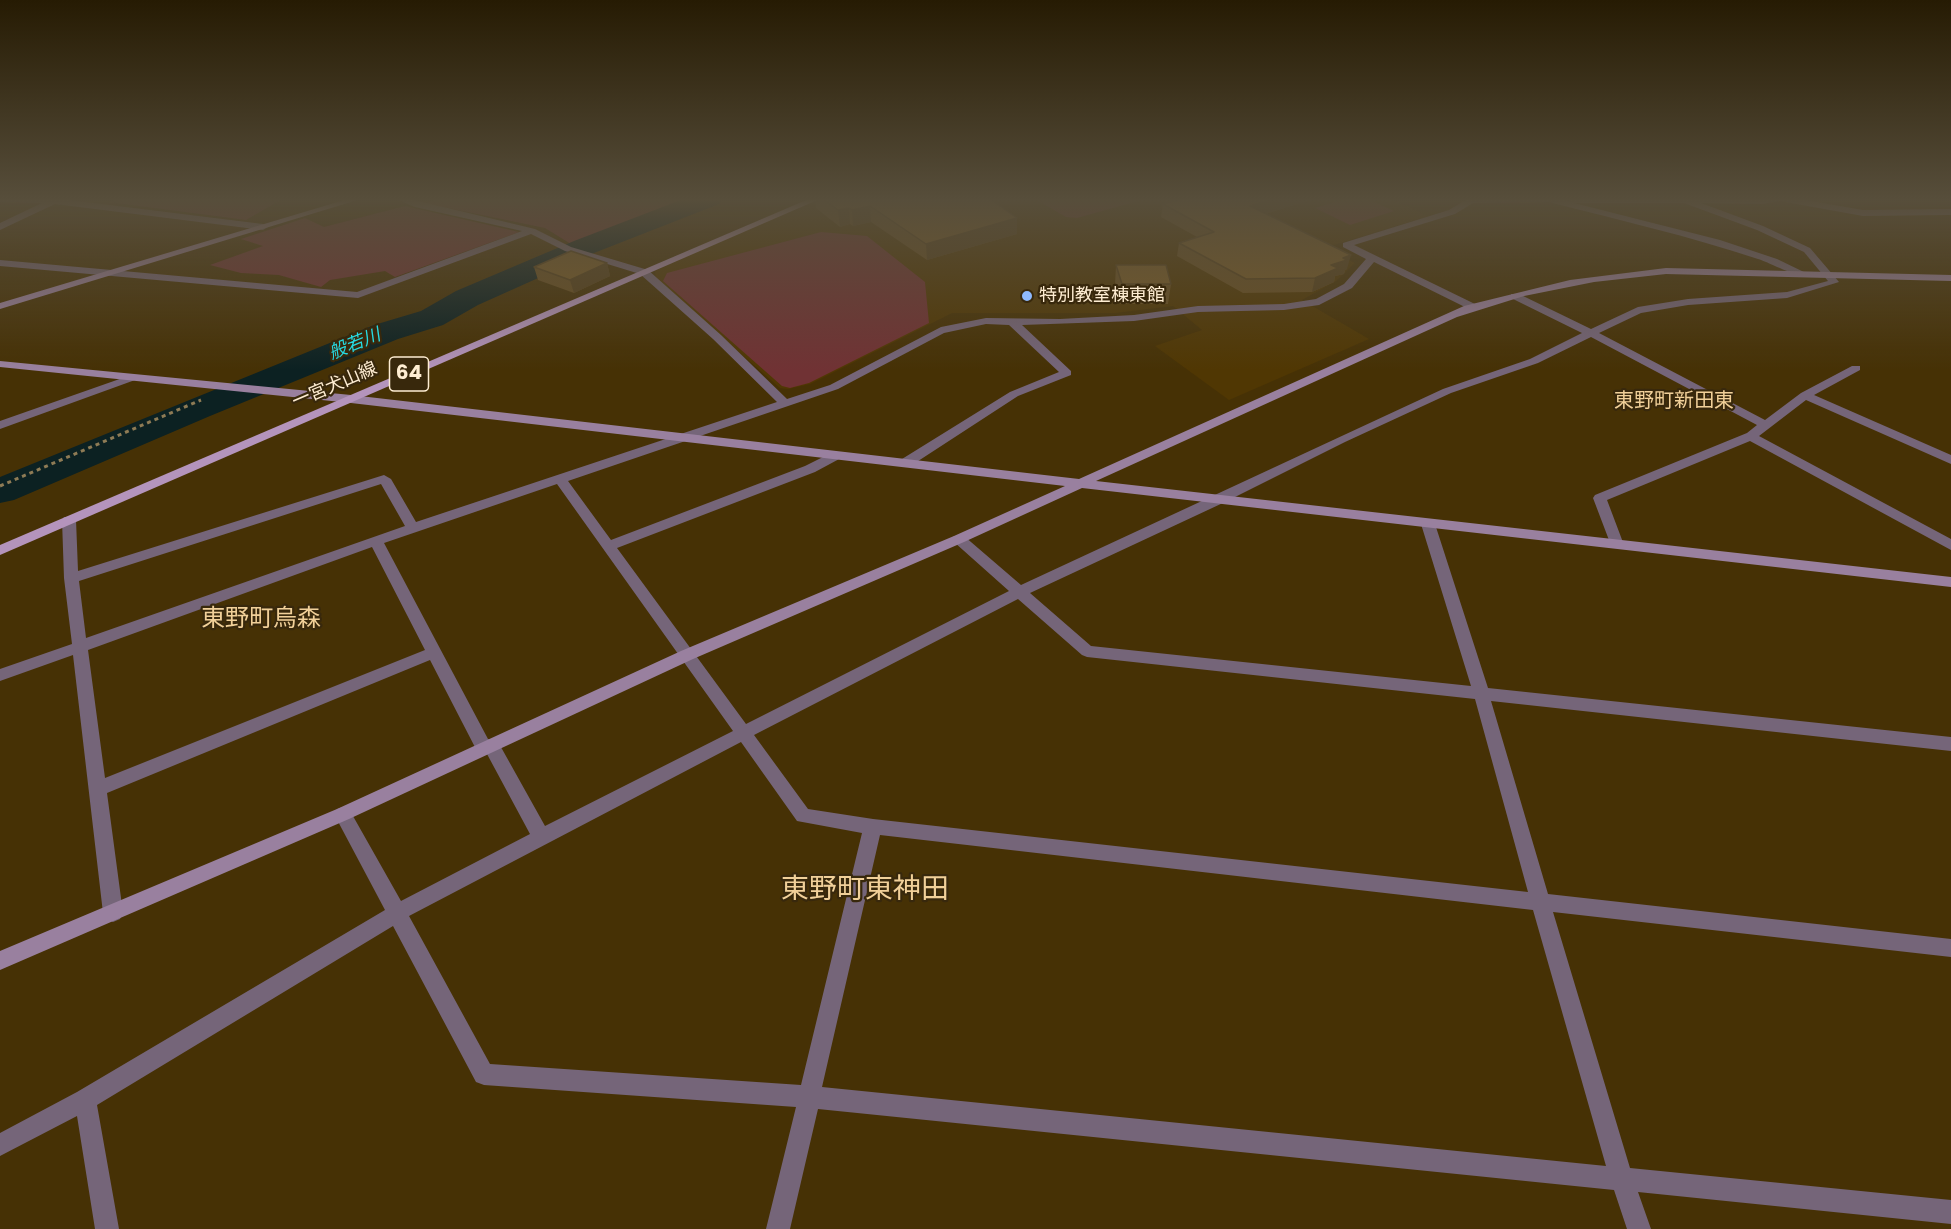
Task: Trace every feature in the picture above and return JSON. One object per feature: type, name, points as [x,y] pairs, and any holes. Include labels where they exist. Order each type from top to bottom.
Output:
[{"type":"main road","name":"一宮犬山線","points":[[0,550],[683,255]]},
{"type":"street","points":[[0,306],[167,255]]},
{"type":"street","points":[[0,263],[358,295],[466,255]]},
{"type":"street","points":[[588,255],[644,272],[717,337],[785,404]]},
{"type":"street","points":[[1369,255],[1473,307]]},
{"type":"street","points":[[1757,255],[1803,274]]},
{"type":"street","points":[[0,1145],[85,1100],[397,913],[743,732],[1019,592],[1447,391],[1534,361],[1638,310],[1688,302],[1787,295],[1834,282],[1813,255]]},
{"type":"street","points":[[0,675],[413,528],[834,387],[941,330],[986,321],[1134,318],[1198,309],[1284,307],[1319,302],[1348,286],[1373,257]]},
{"type":"street","points":[[0,961],[343,814],[687,655],[959,539],[1473,307],[1515,296],[1642,273],[1666,271],[1951,278]]},
{"type":"street","points":[[1515,296],[1591,333],[1766,425]]},
{"type":"street","points":[[907,462],[1014,394],[1068,373],[1013,322]]},
{"type":"street","points":[[0,364],[351,399],[1428,524],[1951,582]]},
{"type":"street","points":[[1617,545],[1600,498],[1751,436],[1805,395],[1856,368]]},
{"type":"street","points":[[0,425],[131,378]]},
{"type":"street","points":[[1805,395],[1951,460]]},
{"type":"street","points":[[1751,436],[1951,544]]},
{"type":"street","points":[[608,546],[810,469],[837,455]]},
{"type":"street","points":[[559,478],[803,816],[873,827],[1951,948]]},
{"type":"street","points":[[71,578],[384,479],[413,528]]},
{"type":"street","points":[[69,520],[71,578],[113,913]]},
{"type":"street","points":[[1428,524],[1481,694],[1539,902],[1621,1178],[1639,1229]]},
{"type":"street","points":[[959,539],[1087,651],[1951,744]]},
{"type":"street","points":[[376,541],[433,653],[541,837]]},
{"type":"street","points":[[97,789],[433,653]]},
{"type":"street","points":[[343,814],[483,1074],[809,1097],[1951,1212]]},
{"type":"street","points":[[778,1229],[873,827]]},
{"type":"street","points":[[85,1100],[107,1229]]},
{"type":"path","points":[[0,486],[232,387]]},
{"type":"shaded area","points":[[237,255],[455,255],[395,277],[385,271],[330,280],[321,287],[279,275],[241,273],[210,265]]},
{"type":"shaded area","points":[[690,255],[1339,255],[1355,263],[1336,281],[1302,300],[1369,339],[1229,400],[1155,346],[1202,330],[1173,306],[1115,313],[952,313],[810,384],[788,389],[780,388],[656,279],[655,271]]},
{"type":"shaded area","points":[[733,255],[891,255],[925,282],[929,323],[809,383],[790,388],[782,386],[663,281],[667,273]]},
{"type":"building","points":[[561,255],[584,255],[607,263],[570,280],[534,267]]},
{"type":"building","points":[[1202,255],[1350,255],[1343,258],[1347,260],[1331,265],[1338,268],[1315,278],[1246,279]]},
{"type":"building","points":[[1116,265],[1166,265],[1171,284],[1122,284]]},
{"type":"waterway","name":"般若川","points":[[0,491],[386,332],[432,318],[467,298],[565,255]]},
{"type":"place","name":"特別教室棟東館","points":[[1027,296]]},
{"type":"district","name":"東野町新田東","points":[[1674,402]]},
{"type":"district","name":"東野町烏森","points":[[261,620]]},
{"type":"district","name":"東野町東神田","points":[[865,891]]}]
